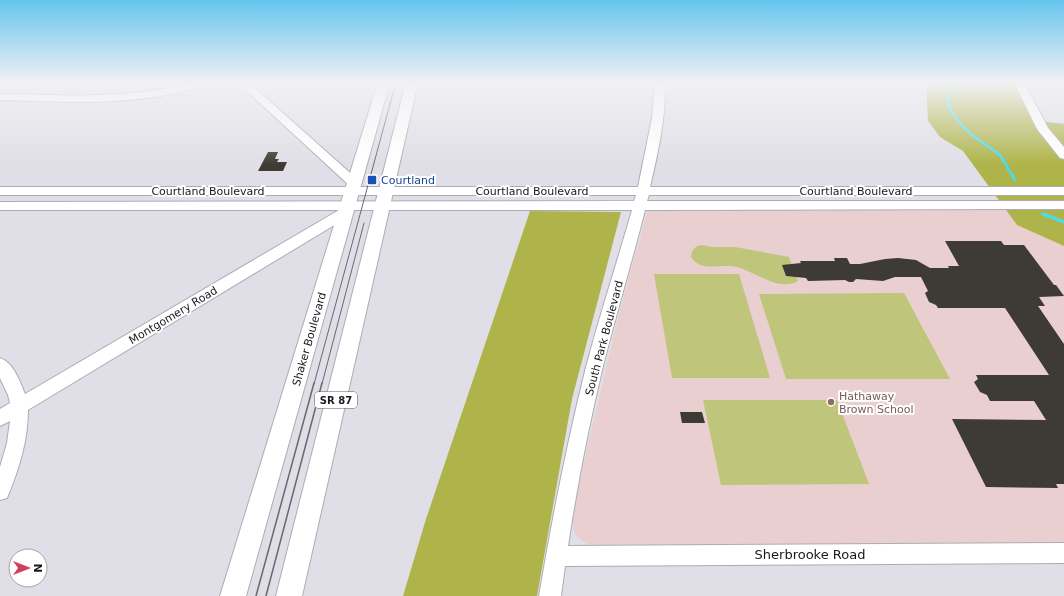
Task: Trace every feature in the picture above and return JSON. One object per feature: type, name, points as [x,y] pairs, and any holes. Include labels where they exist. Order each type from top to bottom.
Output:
[{"type":"main road","name":"Shaker Boulevard","points":[[234,596],[376,110]]},
{"type":"main road","name":"SR 87","points":[[289,596],[405,110]]},
{"type":"street","points":[[268,110],[350,198]]},
{"type":"street","name":"South Park Boulevard","points":[[550,596],[576,448],[603,336],[642,198],[660,110]]},
{"type":"street","points":[[1034,110],[1043,128],[1064,155]]},
{"type":"street","points":[[292,205],[298,191]]},
{"type":"street","name":"Courtland Boulevard","points":[[0,192],[298,191],[350,198]]},
{"type":"street","points":[[850,191],[857,205]]},
{"type":"street","name":"Courtland Boulevard","points":[[642,198],[850,191],[1064,191]]},
{"type":"street","name":"Courtland Boulevard","points":[[0,206],[292,205],[350,198],[642,198],[857,205],[1064,205]]},
{"type":"street","name":"Montgomery Road","points":[[0,418],[350,198]]},
{"type":"street","points":[[0,365],[11,379],[20,406],[20,425],[16,444],[0,491]]},
{"type":"street","name":"Sherbrooke Road","points":[[556,556],[1064,553]]},
{"type":"shaded area","name":"Hathaway Brown School","points":[[1064,208],[1064,546],[594,548],[577,537],[573,529],[572,519],[579,483],[617,321],[647,212],[649,210]]},
{"type":"green space","points":[[927,110],[1034,110],[1040,121],[1064,124],[1064,246],[1017,225],[963,151],[940,137],[928,121]]},
{"type":"green space","points":[[530,211],[621,212],[572,399],[537,596],[403,596],[426,519]]},
{"type":"green space","points":[[702,245],[712,247],[735,247],[789,257],[792,265],[783,265],[796,276],[798,281],[791,284],[776,283],[737,267],[700,265],[691,257],[694,248]]},
{"type":"green space","points":[[654,274],[739,274],[770,378],[672,378]]},
{"type":"green space","points":[[904,293],[950,379],[786,379],[759,294]]},
{"type":"green space","points":[[703,400],[837,400],[869,484],[721,485]]},
{"type":"building","points":[[268,152],[278,152],[275,159],[279,159],[277,162],[287,162],[283,171],[258,171]]},
{"type":"building","points":[[945,241],[1001,241],[1004,245],[1024,245],[1064,296],[1039,297],[1045,306],[1038,306],[1064,344],[1064,484],[1056,484],[1058,488],[986,487],[952,419],[1046,420],[1034,401],[990,401],[987,395],[980,392],[974,382],[978,379],[976,375],[1049,375],[1005,308],[938,308],[936,305],[929,302],[925,293],[928,291],[921,277],[895,277],[883,281],[856,279],[853,282],[845,280],[808,281],[806,278],[786,276],[782,265],[801,263],[800,261],[835,261],[834,258],[847,258],[850,264],[860,264],[898,258],[916,260],[930,268],[949,268],[948,266],[959,266]]},
{"type":"building","points":[[680,412],[702,412],[705,423],[682,423]]},
{"type":"waterway","points":[[951,110],[969,133],[1000,155],[1015,180]]},
{"type":"waterway","points":[[1046,215],[1043,214],[1064,222]]},
{"type":"tram line","points":[[314,384],[388,110]]},
{"type":"tram line","points":[[322,384],[364,223]]},
{"type":"tram line","points":[[256,596],[314,383]]},
{"type":"tram line","points":[[266,596],[322,383]]},
{"type":"place","name":"Courtland","points":[[372,180]]},
{"type":"place","name":"Hathaway Brown School","points":[[831,402]]}]
